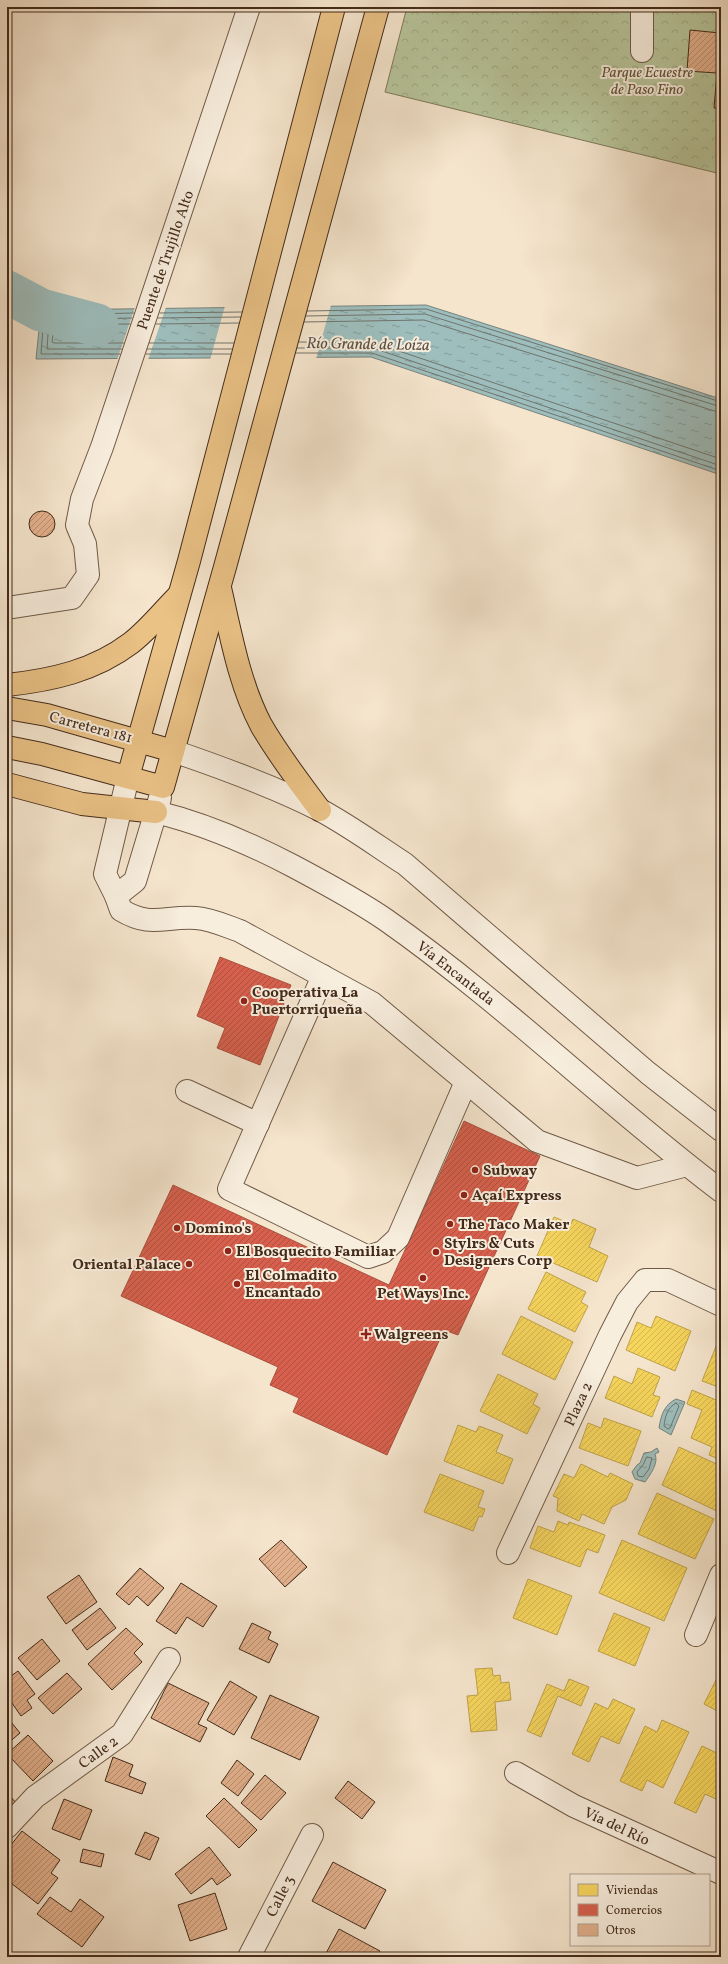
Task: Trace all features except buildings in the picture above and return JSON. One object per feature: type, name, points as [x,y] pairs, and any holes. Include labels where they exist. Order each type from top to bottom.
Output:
[{"type":"main road","points":[[7,747],[42,754],[163,787],[222,577],[370,31],[378,7]]},
{"type":"main road","points":[[128,777],[189,561],[332,14]]},
{"type":"main road","points":[[222,577],[241,678],[250,700],[261,725],[320,810]]},
{"type":"main road","points":[[7,685],[60,678],[99,662],[131,643],[180,594]]},
{"type":"main road","name":"Carretera 181","points":[[7,708],[47,715],[173,751]]},
{"type":"main road","points":[[7,784],[82,804],[121,807],[156,812]]},
{"type":"street","name":"Puente de Trujillo Alto","points":[[7,608],[72,598],[88,575],[85,544],[77,525],[82,499],[102,447],[249,7]]},
{"type":"street","points":[[642,7],[642,51]]},
{"type":"street","points":[[173,751],[245,776],[320,810],[366,838],[404,864],[648,1073],[721,1130]]},
{"type":"street","points":[[128,777],[105,874],[121,910],[135,919],[154,921],[196,918],[240,931],[372,1003],[537,1141],[637,1178],[687,1166]]},
{"type":"street","points":[[116,896],[135,881],[163,787]]},
{"type":"street","name":"Vía Encantada","points":[[156,812],[188,820],[219,831],[262,850],[331,886],[385,919],[461,975],[540,1040],[687,1166],[721,1191]]},
{"type":"street","points":[[323,976],[229,1189],[368,1257],[383,1252],[398,1238],[466,1082]]},
{"type":"street","points":[[187,1091],[258,1124]]},
{"type":"street","name":"Plaza 2","points":[[508,1553],[627,1302],[645,1280],[668,1280],[721,1305]]},
{"type":"street","points":[[696,1635],[721,1575]]},
{"type":"street","name":"Calle 2","points":[[7,1827],[35,1797],[122,1734],[169,1659]]},
{"type":"street","name":"Vía del Río","points":[[516,1773],[574,1806],[721,1873]]},
{"type":"street","name":"Calle 3","points":[[249,1957],[312,1835]]},
{"type":"green space","name":"Parque Ecuestre de Paso Fino","points":[[407,7],[721,7],[721,174],[385,92]]},
{"type":"water","points":[[426,305],[721,399],[721,475],[371,357],[36,359],[41,310]]},
{"type":"water","points":[[676,1399],[685,1402],[671,1435],[659,1428],[666,1407]]},
{"type":"water","points":[[657,1448],[659,1452],[655,1454],[655,1465],[645,1482],[635,1479],[632,1472],[640,1463],[644,1453],[651,1452]]},
{"type":"pier","points":[[331,305],[316,359],[210,360],[225,306]]},
{"type":"pier","points":[[135,307],[166,307],[148,360],[117,360]]},
{"type":"waterway","name":"Río Grande de Loíza","points":[[7,292],[41,310],[97,325]]},
{"type":"place","name":"Cooperativa La Puertorriqueña","points":[[244,1001]]},
{"type":"place","name":"Subway","points":[[475,1170]]},
{"type":"place","name":"Açaí Express","points":[[464,1195]]},
{"type":"place","name":"The Taco Maker","points":[[450,1224]]},
{"type":"place","name":"Domino's","points":[[177,1228]]},
{"type":"place","name":"El Bosquecito Familiar","points":[[228,1251]]},
{"type":"place","name":"Stylrs & Cuts Designers Corp","points":[[436,1252]]},
{"type":"place","name":"Oriental Palace","points":[[189,1264]]},
{"type":"place","name":"Pet Ways Inc.","points":[[423,1278]]},
{"type":"place","name":"El Colmadito Encantado","points":[[237,1284]]},
{"type":"place","name":"Walgreens","points":[[366,1334]]}]
